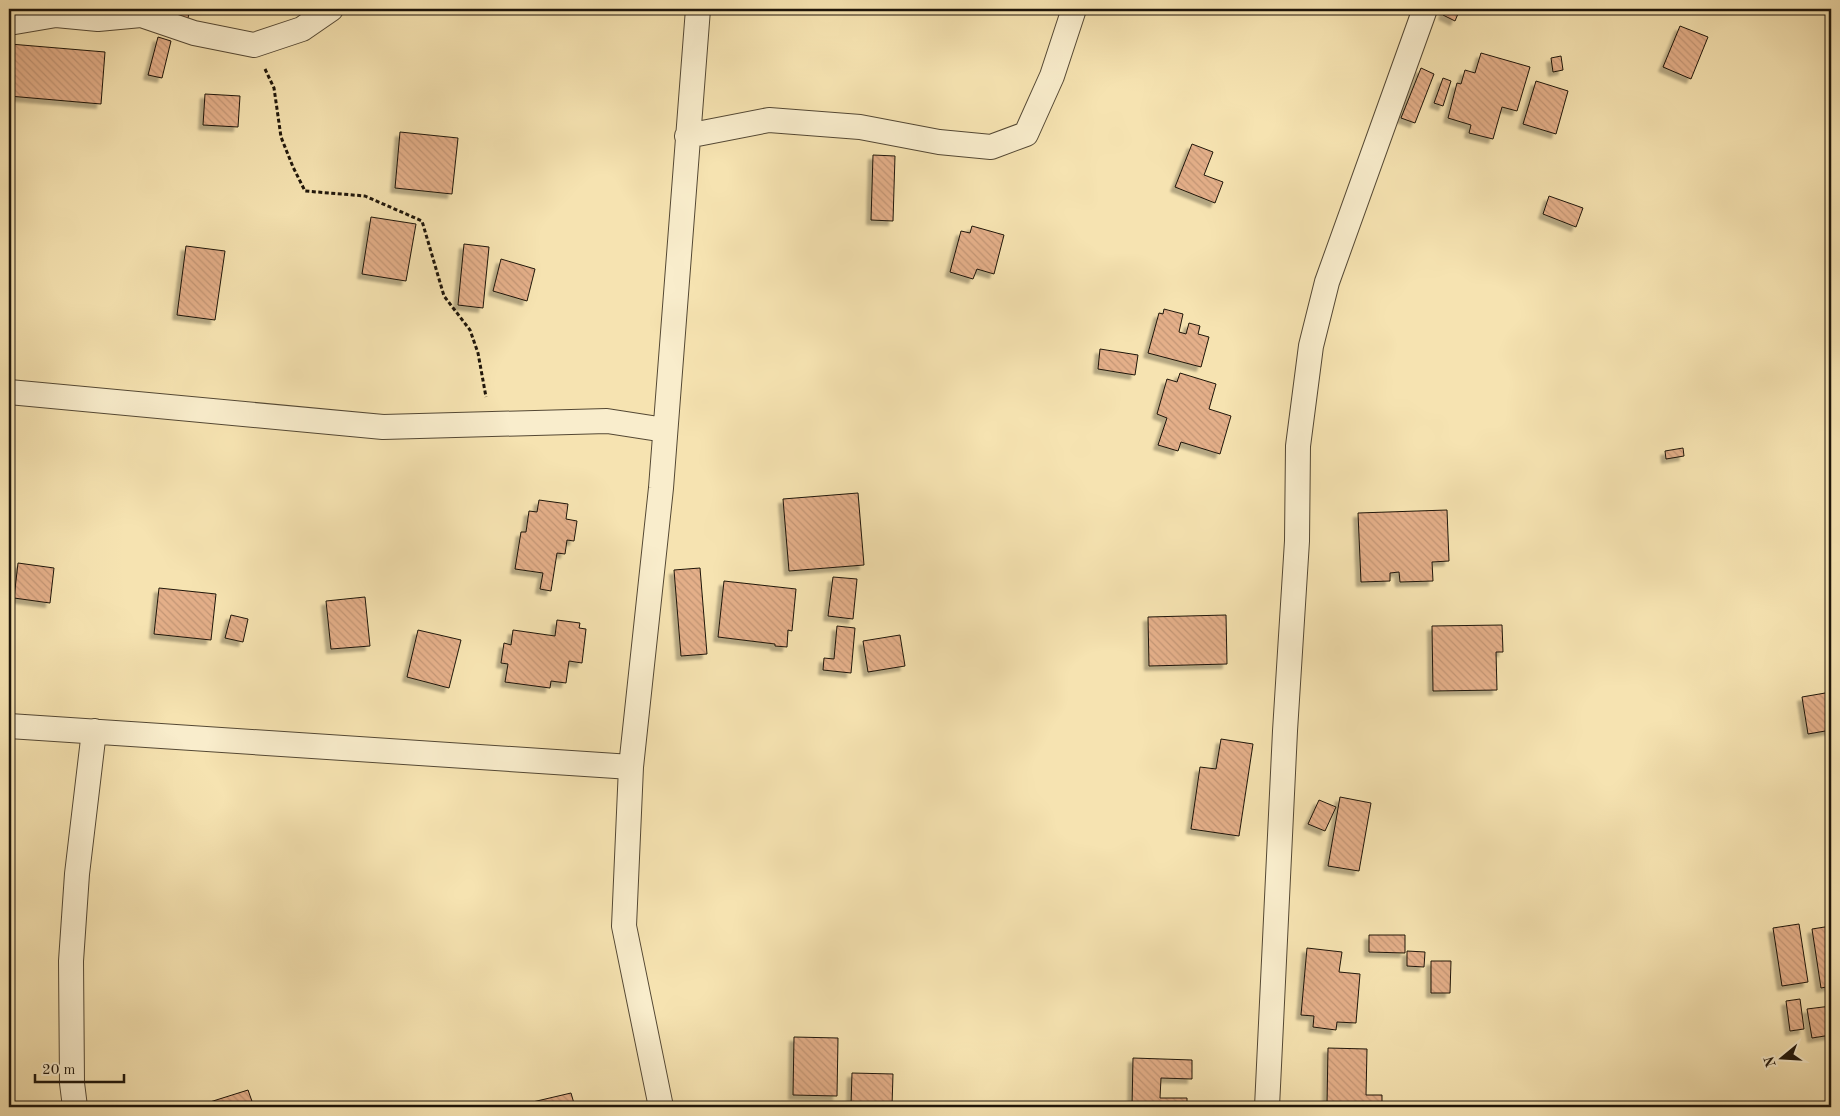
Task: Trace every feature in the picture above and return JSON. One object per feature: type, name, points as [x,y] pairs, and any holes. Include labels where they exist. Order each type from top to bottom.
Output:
[{"type":"street","points":[[9,23],[56,15],[98,19],[141,15],[194,33],[254,45],[302,29],[332,9]]},
{"type":"street","points":[[661,1107],[624,926],[631,767],[661,488],[698,9]]},
{"type":"street","points":[[688,136],[769,120],[860,127],[939,142],[991,147],[1026,134],[1052,76],[1074,9]]},
{"type":"street","points":[[1266,1107],[1297,541],[1298,446],[1310,346],[1328,282],[1425,9]]},
{"type":"street","points":[[9,392],[383,427],[607,421],[665,430]]},
{"type":"street","points":[[9,726],[631,767]]},
{"type":"street","points":[[75,1107],[72,1083],[71,961],[77,874],[94,731]]},
{"type":"path","points":[[254,45],[274,88],[281,137],[292,167],[305,191],[365,196],[422,221],[444,296],[470,330],[478,353],[491,424]]},
{"type":"building","points":[[162,9],[190,9],[186,27],[160,20]]},
{"type":"building","points":[[1445,9],[1460,9],[1455,21],[1443,15]]},
{"type":"building","points":[[1680,26],[1708,37],[1691,79],[1663,67]]},
{"type":"building","points":[[158,37],[171,41],[162,78],[148,75]]},
{"type":"building","points":[[10,44],[105,52],[101,104],[9,96]]},
{"type":"building","points":[[1481,53],[1530,67],[1517,111],[1502,107],[1493,139],[1469,133],[1471,125],[1448,118],[1457,83],[1461,84],[1465,70],[1475,73]]},
{"type":"building","points":[[1561,56],[1563,70],[1553,72],[1551,58]]},
{"type":"building","points":[[1421,68],[1434,74],[1415,123],[1401,118]]},
{"type":"building","points":[[1443,78],[1451,81],[1443,106],[1434,103]]},
{"type":"building","points":[[1536,81],[1568,91],[1556,134],[1523,124]]},
{"type":"building","points":[[205,94],[240,96],[238,127],[203,125]]},
{"type":"building","points":[[400,132],[458,138],[452,194],[395,188]]},
{"type":"building","points":[[1192,144],[1213,152],[1204,175],[1223,182],[1215,203],[1175,187]]},
{"type":"building","points":[[873,155],[895,156],[893,221],[871,220]]},
{"type":"building","points":[[1549,196],[1583,208],[1576,227],[1543,214]]},
{"type":"building","points":[[371,217],[416,224],[406,281],[362,274]]},
{"type":"building","points":[[972,226],[1004,235],[994,274],[977,269],[973,279],[950,272],[961,231],[970,233]]},
{"type":"building","points":[[464,244],[489,247],[483,308],[458,305]]},
{"type":"building","points":[[186,246],[225,251],[215,320],[177,315]]},
{"type":"building","points":[[501,259],[535,269],[527,301],[493,291]]},
{"type":"building","points":[[1164,309],[1183,314],[1179,332],[1186,334],[1189,323],[1200,326],[1198,334],[1209,337],[1201,367],[1148,353],[1159,313],[1163,314]]},
{"type":"building","points":[[1100,349],[1138,355],[1135,375],[1098,369]]},
{"type":"building","points":[[1180,373],[1216,384],[1209,409],[1231,416],[1220,454],[1181,442],[1178,451],[1158,445],[1167,418],[1157,414],[1167,379],[1177,382]]},
{"type":"building","points":[[1683,448],[1684,456],[1666,459],[1665,451]]},
{"type":"building","points":[[858,493],[864,565],[789,571],[783,499]]},
{"type":"building","points":[[539,500],[568,504],[566,519],[577,521],[574,541],[567,540],[565,554],[557,553],[551,591],[540,589],[543,573],[515,569],[521,532],[526,532],[529,511],[537,512]]},
{"type":"building","points":[[1447,510],[1449,561],[1432,562],[1433,581],[1400,582],[1399,572],[1390,573],[1390,581],[1361,582],[1358,513]]},
{"type":"building","points":[[18,563],[54,568],[50,603],[14,598]]},
{"type":"building","points":[[700,568],[707,654],[681,656],[674,570]]},
{"type":"building","points":[[833,577],[857,579],[853,619],[828,616]]},
{"type":"building","points":[[724,581],[796,589],[792,631],[788,630],[787,647],[718,637]]},
{"type":"building","points":[[159,588],[216,594],[211,640],[154,634]]},
{"type":"building","points":[[365,597],[370,646],[331,649],[326,601]]},
{"type":"building","points":[[231,615],[248,619],[243,642],[225,638]]},
{"type":"building","points":[[1226,615],[1227,664],[1149,666],[1148,617]]},
{"type":"building","points":[[557,620],[580,623],[579,628],[586,629],[582,663],[569,661],[566,683],[551,681],[550,688],[505,682],[508,664],[501,663],[504,643],[511,645],[513,630],[555,636]]},
{"type":"building","points":[[1502,625],[1503,652],[1496,652],[1497,690],[1433,691],[1432,626]]},
{"type":"building","points":[[837,626],[855,628],[851,673],[823,670],[824,658],[834,659]]},
{"type":"building","points":[[418,630],[461,640],[449,688],[407,677]]},
{"type":"building","points":[[900,635],[905,666],[868,672],[863,641]]},
{"type":"building","points":[[1831,692],[1831,730],[1808,734],[1802,697]]},
{"type":"building","points":[[1221,739],[1253,744],[1239,836],[1191,829],[1200,767],[1216,769]]},
{"type":"building","points":[[1340,797],[1371,803],[1359,871],[1328,866]]},
{"type":"building","points":[[1319,800],[1336,807],[1325,831],[1308,824]]},
{"type":"building","points":[[1799,924],[1808,982],[1782,986],[1773,928]]},
{"type":"building","points":[[1831,926],[1831,986],[1821,988],[1812,929]]},
{"type":"building","points":[[1369,935],[1405,935],[1405,953],[1369,952]]},
{"type":"building","points":[[1307,948],[1342,952],[1339,972],[1360,974],[1356,1023],[1337,1022],[1336,1030],[1313,1027],[1314,1016],[1301,1015]]},
{"type":"building","points":[[1407,951],[1425,952],[1424,967],[1407,966]]},
{"type":"building","points":[[1431,961],[1451,961],[1450,993],[1431,993]]},
{"type":"building","points":[[1800,999],[1804,1029],[1790,1031],[1786,1001]]},
{"type":"building","points":[[1831,1006],[1831,1035],[1812,1038],[1807,1009]]},
{"type":"building","points":[[794,1037],[838,1038],[837,1096],[793,1095]]},
{"type":"building","points":[[1328,1048],[1367,1049],[1366,1095],[1382,1095],[1382,1107],[1310,1107],[1311,1104],[1327,1104]]},
{"type":"building","points":[[1133,1058],[1192,1060],[1192,1079],[1161,1078],[1160,1098],[1187,1098],[1187,1107],[1132,1107]]},
{"type":"building","points":[[852,1073],[893,1074],[892,1106],[851,1105]]},
{"type":"building","points":[[248,1090],[254,1107],[194,1107]]},
{"type":"building","points":[[571,1093],[575,1107],[525,1107],[524,1104]]}]
